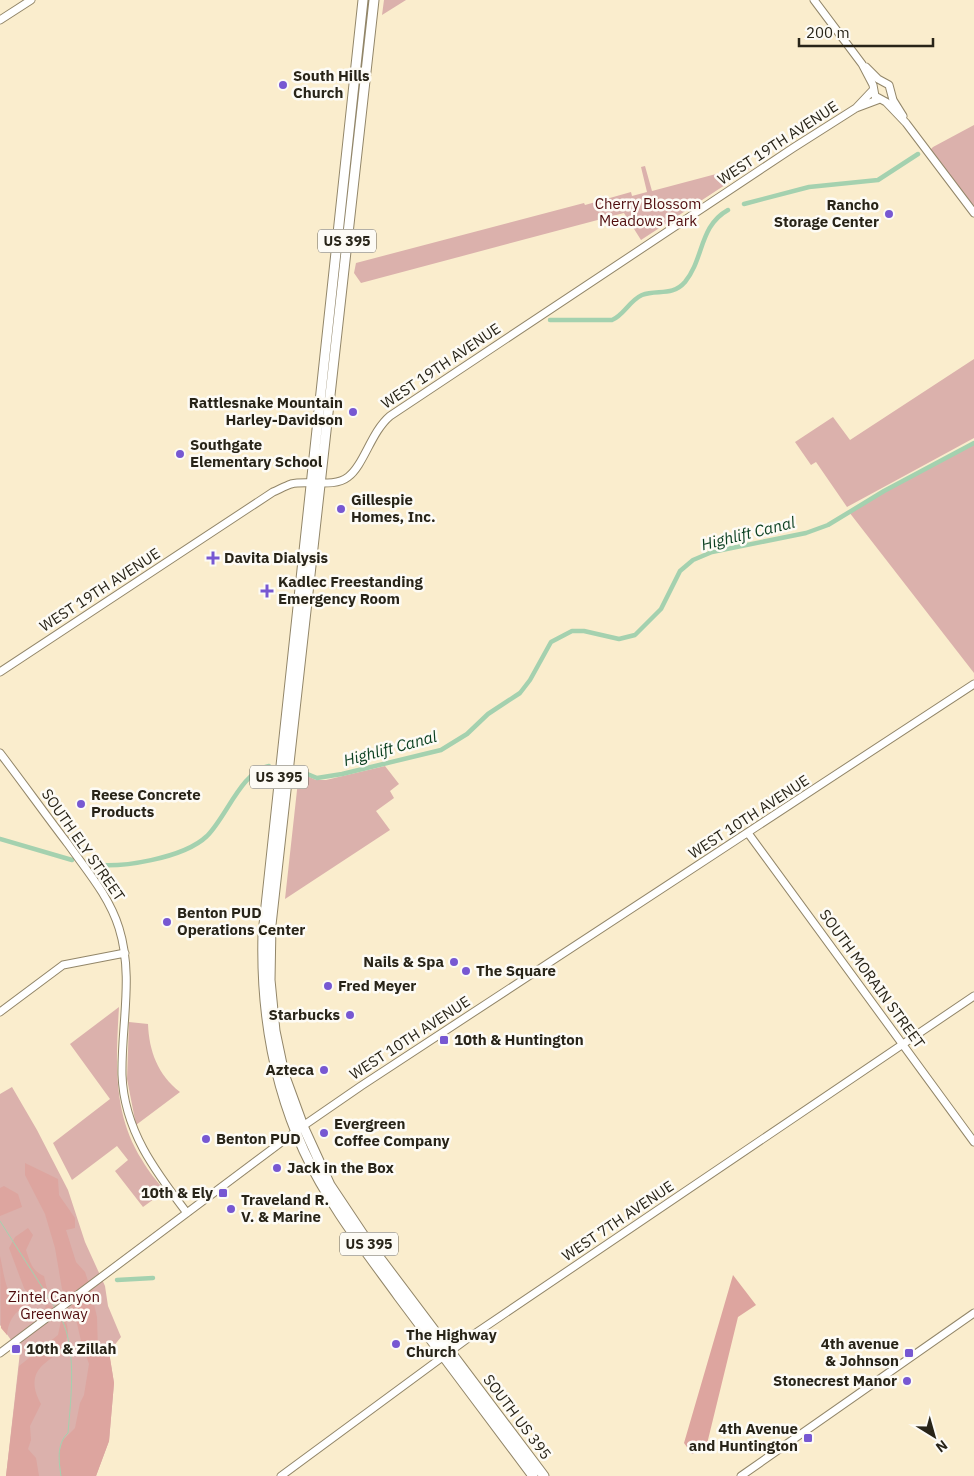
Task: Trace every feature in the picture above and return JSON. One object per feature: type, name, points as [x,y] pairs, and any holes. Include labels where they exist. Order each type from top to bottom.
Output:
[{"type":"highway","name":"US 395","points":[[315,482],[363,0]]},
{"type":"highway","name":"US 395","points":[[300,1129],[280,1083],[270,1041],[263,985],[263,934],[315,482],[374,0]]},
{"type":"highway","name":"SOUTH US 395","points":[[300,1129],[342,1204],[533,1476]]},
{"type":"highway","name":"SOUTH US 395","points":[[446,1354],[544,1476]]},
{"type":"street","points":[[0,20],[30,0]]},
{"type":"street","points":[[814,0],[862,64],[874,89],[875,96],[881,99],[906,123],[974,213]]},
{"type":"street","points":[[862,64],[889,85],[906,123]]},
{"type":"street","points":[[874,89],[878,83],[884,82]]},
{"type":"street","name":"WEST 19TH AVENUE","points":[[0,672],[273,492],[291,484],[338,481],[352,474],[376,431],[390,416],[856,108],[874,89]]},
{"type":"street","points":[[881,99],[891,93]]},
{"type":"street","name":"WEST 19TH AVENUE","points":[[856,108],[881,99]]},
{"type":"street","name":"WEST 10TH AVENUE","points":[[0,1353],[300,1129],[375,1077],[974,684]]},
{"type":"street","name":"SOUTH ELY STREET","points":[[0,753],[106,897],[119,927],[125,954],[127,978],[122,1065],[126,1106],[141,1147],[187,1213]]},
{"type":"street","name":"SOUTH MORAIN STREET","points":[[748,833],[974,1142]]},
{"type":"street","points":[[0,1012],[63,965],[125,954]]},
{"type":"street","name":"WEST 7TH AVENUE","points":[[282,1476],[446,1354],[974,996]]},
{"type":"street","points":[[741,1476],[974,1313]]},
{"type":"green space","points":[[384,0],[406,0],[382,15]]},
{"type":"green space","points":[[974,125],[974,213],[928,152],[933,147]]},
{"type":"green space","name":"Cherry Blossom Meadows Park","points":[[750,165],[751,168],[641,240],[624,213],[361,283],[354,273],[356,263],[584,203],[585,205],[631,192],[632,196],[647,192],[641,167],[645,166],[652,191]]},
{"type":"green space","points":[[974,359],[974,438],[847,507],[816,462],[811,465],[795,442],[833,417],[850,440]]},
{"type":"green space","points":[[974,442],[974,673],[849,512]]},
{"type":"green space","points":[[385,766],[399,784],[390,791],[394,798],[376,811],[390,830],[285,899],[299,772],[316,780],[326,780]]},
{"type":"green space","points":[[119,1007],[118,1086],[125,1124],[144,1164],[165,1191],[143,1207],[115,1171],[128,1160],[117,1146],[72,1180],[53,1143],[110,1099],[70,1044]]},
{"type":"green space","points":[[129,1022],[148,1024],[150,1044],[156,1062],[166,1078],[180,1092],[136,1125],[127,1079]]},
{"type":"green space","name":"Zintel Canyon Greenway","points":[[12,1087],[68,1190],[85,1242],[105,1286],[108,1306],[121,1337],[109,1352],[114,1383],[109,1441],[96,1476],[6,1476],[20,1352],[0,1325],[0,1094]]},
{"type":"shaded area","points":[[25,1163],[58,1179],[59,1195],[75,1218],[75,1228],[66,1230],[76,1262],[85,1272],[89,1284],[98,1297],[94,1304],[97,1317],[98,1351],[109,1352],[114,1383],[109,1441],[96,1476],[61,1476],[59,1453],[63,1440],[75,1428],[80,1403],[84,1395],[89,1364],[81,1341],[74,1310],[62,1289],[55,1248],[45,1214],[25,1175]]},
{"type":"shaded area","points":[[4,1186],[18,1194],[22,1207],[0,1216],[0,1188]]},
{"type":"shaded area","points":[[28,1228],[33,1235],[26,1250],[34,1269],[44,1276],[47,1289],[44,1294],[46,1304],[31,1305],[19,1310],[8,1327],[7,1335],[1,1328],[0,1256],[10,1295],[18,1305],[28,1301],[30,1296],[24,1288],[9,1248],[15,1237]]},
{"type":"shaded area","points":[[733,1275],[756,1305],[738,1317],[706,1448],[692,1454],[684,1443]]},
{"type":"shaded area","points":[[46,1304],[62,1314],[68,1330],[62,1348],[41,1367],[35,1378],[36,1392],[41,1404],[30,1426],[31,1440],[28,1449],[36,1458],[39,1476],[6,1476],[19,1366],[58,1335],[61,1321],[56,1315],[45,1308]]},
{"type":"waterway","points":[[744,204],[809,187],[878,180],[918,154]]},
{"type":"waterway","points":[[550,320],[612,320],[642,295],[675,290],[680,287],[691,273],[712,225],[728,210]]},
{"type":"waterway","name":"Highlift Canal","points":[[300,771],[317,778],[342,774],[441,750],[467,734],[488,714],[520,693],[530,680],[551,642],[572,631],[584,631],[619,639],[635,635],[661,609],[680,571],[693,560],[712,552],[806,533],[828,525],[884,491],[974,443]]},
{"type":"waterway","name":"Highlift Canal","points":[[90,864],[118,865],[151,860],[168,856],[197,844],[207,836],[250,777],[259,770],[269,766]]},
{"type":"waterway","name":"Highlift Canal","points":[[0,839],[72,860]]},
{"type":"waterway","points":[[0,1221],[56,1309]]},
{"type":"waterway","points":[[117,1280],[153,1278]]},
{"type":"waterway","points":[[58,1312],[68,1340],[72,1371],[68,1433],[64,1437],[59,1453],[61,1476]]},
{"type":"place","name":"South Hills Church","points":[[283,85]]},
{"type":"place","name":"Rancho Storage Center","points":[[889,214]]},
{"type":"place","name":"Rattlesnake Mountain Harley-Davidson","points":[[353,412]]},
{"type":"place","name":"Southgate Elementary School","points":[[180,454]]},
{"type":"place","name":"Gillespie Homes, Inc.","points":[[341,509]]},
{"type":"place","name":"Davita Dialysis","points":[[213,558]]},
{"type":"place","name":"Kadlec Freestanding Emergency Room","points":[[267,591]]},
{"type":"place","name":"Reese Concrete Products","points":[[81,804]]},
{"type":"place","name":"Benton PUD Operations Center","points":[[167,922]]},
{"type":"place","name":"Nails & Spa","points":[[454,962]]},
{"type":"place","name":"The Square","points":[[466,971]]},
{"type":"place","name":"Fred Meyer","points":[[328,986]]},
{"type":"place","name":"Starbucks","points":[[350,1015]]},
{"type":"place","name":"10th & Huntington","points":[[444,1040]]},
{"type":"place","name":"Azteca","points":[[324,1070]]},
{"type":"place","name":"Evergreen Coffee Company","points":[[324,1133]]},
{"type":"place","name":"Benton PUD","points":[[206,1139]]},
{"type":"place","name":"Jack in the Box","points":[[277,1168]]},
{"type":"place","name":"10th & Ely","points":[[223,1193]]},
{"type":"place","name":"Traveland R. V. & Marine","points":[[231,1209]]},
{"type":"place","name":"The Highway Church","points":[[396,1344]]},
{"type":"place","name":"10th & Zillah","points":[[16,1349]]},
{"type":"place","name":"4th avenue & Johnson","points":[[909,1353]]},
{"type":"place","name":"Stonecrest Manor","points":[[907,1381]]},
{"type":"place","name":"4th Avenue and Huntington","points":[[808,1438]]}]
